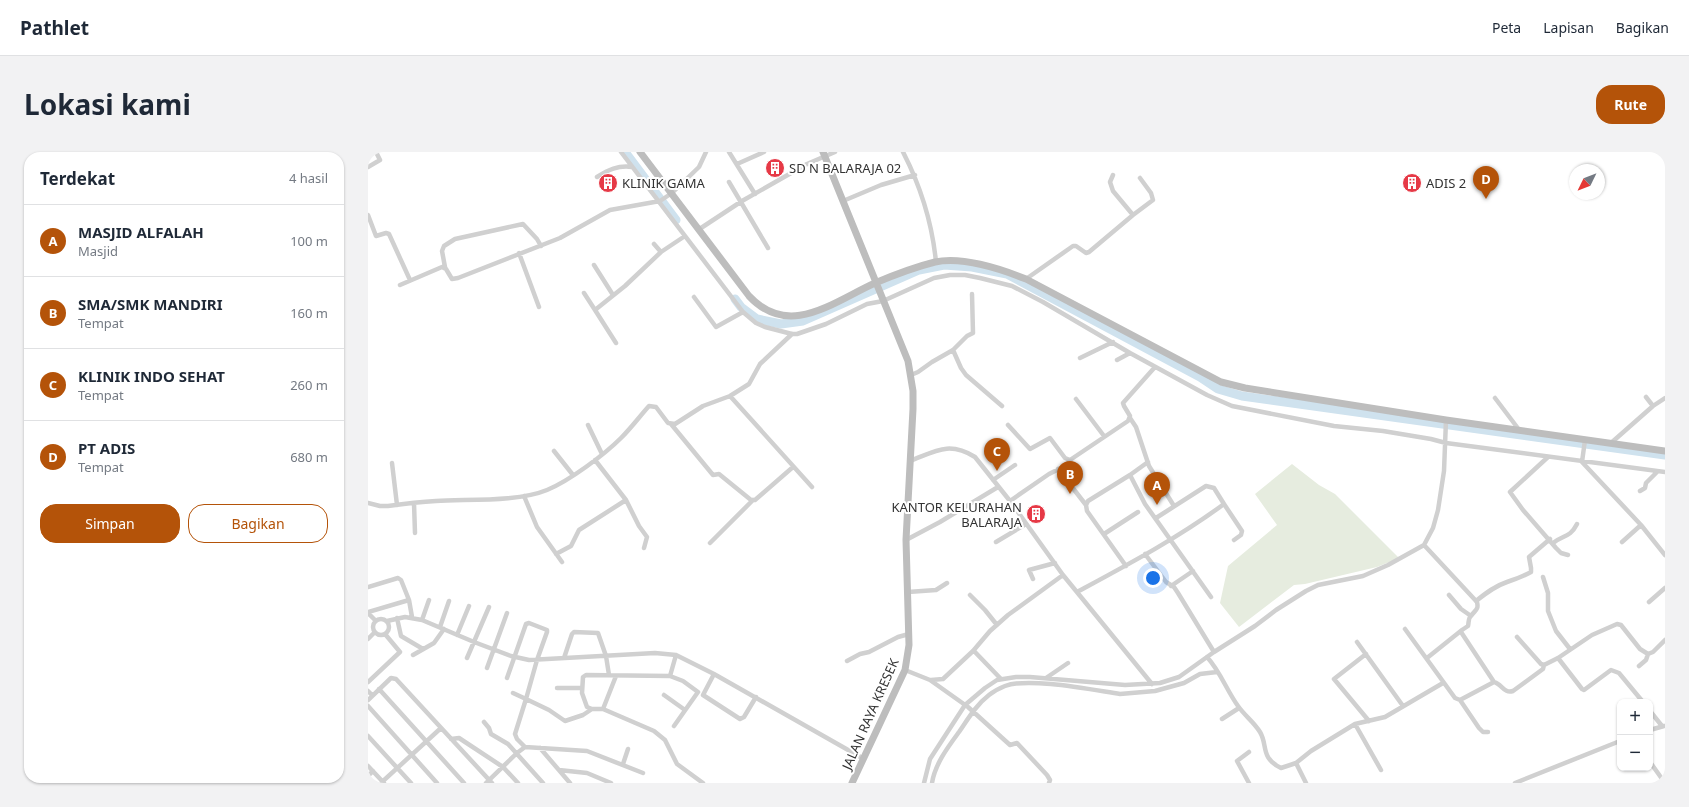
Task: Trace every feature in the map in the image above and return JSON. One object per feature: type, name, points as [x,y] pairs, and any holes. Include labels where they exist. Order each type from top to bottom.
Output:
[{"type":"street","points":[[368,167],[380,160],[376,152]]},
{"type":"street","points":[[621,152],[660,201],[743,312],[756,323],[792,334],[808,331],[867,304],[934,278],[958,275],[980,278],[1012,286],[1043,302],[1155,367],[1207,395],[1232,406],[1334,426],[1383,431],[1431,438],[1446,443],[1665,472]]},
{"type":"street","points":[[640,152],[754,302],[769,311],[782,316],[794,317],[806,315],[825,308],[899,274],[936,262],[958,262],[990,266],[1026,279],[1221,382],[1245,388],[1446,421],[1665,452]]},
{"type":"street","points":[[541,246],[537,239],[523,224],[455,239],[444,246],[442,251],[445,267],[450,278],[453,279],[541,246],[575,231],[610,210],[660,201],[671,194],[699,167],[706,152]]},
{"type":"street","points":[[730,152],[755,194]]},
{"type":"street","points":[[737,164],[764,152]]},
{"type":"street","points":[[698,230],[742,201],[824,154],[835,152]]},
{"type":"street","points":[[903,152],[921,190],[934,241],[936,262]]},
{"type":"street","name":"JALAN RAYA KRESEK","points":[[824,154],[908,361],[911,375],[913,409],[906,540],[909,645],[905,670],[852,783]]},
{"type":"street","points":[[597,177],[617,167],[632,167]]},
{"type":"street","points":[[843,201],[881,185],[915,175]]},
{"type":"street","points":[[1113,175],[1110,181],[1113,189],[1133,215]]},
{"type":"street","points":[[1026,279],[1073,246],[1076,246],[1086,253],[1089,252],[1153,200],[1151,193],[1140,178]]},
{"type":"street","points":[[729,182],[742,201],[768,248]]},
{"type":"street","points":[[368,215],[376,236],[386,233],[389,234],[410,280]]},
{"type":"street","points":[[595,310],[662,252],[685,236]]},
{"type":"street","points":[[654,244],[662,252]]},
{"type":"street","points":[[519,253],[539,306]]},
{"type":"street","points":[[594,265],[613,295]]},
{"type":"street","points":[[400,285],[433,270],[445,267]]},
{"type":"street","points":[[584,293],[616,343]]},
{"type":"street","points":[[911,375],[953,350],[967,336],[972,334],[972,294]]},
{"type":"street","points":[[694,297],[716,327],[743,312]]},
{"type":"street","points":[[670,424],[680,421],[703,406],[730,396],[748,384],[754,377],[760,364],[792,334]]},
{"type":"street","points":[[1080,358],[1112,342]]},
{"type":"street","points":[[953,350],[961,368],[966,375],[1002,406]]},
{"type":"street","points":[[1117,360],[1130,353]]},
{"type":"street","points":[[1155,367],[1124,402],[1130,418],[1136,427],[1152,471],[1174,506]]},
{"type":"street","points":[[730,396],[812,487]]},
{"type":"street","points":[[1646,397],[1653,406]]},
{"type":"street","points":[[1495,398],[1520,431]]},
{"type":"street","points":[[1610,445],[1653,406],[1665,398]]},
{"type":"street","points":[[1076,399],[1104,436]]},
{"type":"street","points":[[368,503],[380,506],[396,505],[524,496],[546,491],[595,460],[622,437],[649,406],[656,407],[712,475],[719,474],[753,500]]},
{"type":"street","points":[[1010,502],[1058,469],[1067,465],[1070,460],[1130,418]]},
{"type":"street","points":[[932,783],[930,772],[931,760],[940,752],[967,706],[1003,681],[1046,678],[1125,685],[1152,684],[1179,677],[1208,659],[1214,652],[1306,590],[1318,585],[1363,576],[1426,547],[1438,510],[1444,471],[1447,437],[1446,421]]},
{"type":"street","points":[[588,425],[602,454]]},
{"type":"street","points":[[1008,425],[1030,449],[1050,438],[1065,458],[1070,460]]},
{"type":"street","points":[[1582,462],[1585,441]]},
{"type":"street","points":[[910,461],[946,447],[968,452],[975,457],[1063,575],[1152,684]]},
{"type":"street","points":[[554,451],[573,475]]},
{"type":"street","points":[[1548,457],[1510,492],[1523,510],[1562,553],[1568,555]]},
{"type":"street","points":[[595,460],[626,500],[648,538],[644,548]]},
{"type":"street","points":[[392,462],[396,505]]},
{"type":"street","points":[[1086,505],[1088,501],[1148,462]]},
{"type":"street","points":[[1582,462],[1641,525],[1665,555]]},
{"type":"street","points":[[993,480],[1015,465]]},
{"type":"street","points":[[710,544],[753,500],[793,467]]},
{"type":"street","points":[[1058,469],[1086,505],[1087,511],[1126,566]]},
{"type":"street","points":[[1640,491],[1645,488],[1646,482],[1656,472]]},
{"type":"street","points":[[1130,475],[1145,504],[1211,597]]},
{"type":"street","points":[[1156,518],[1208,486],[1214,488],[1242,531],[1241,535],[1234,540]]},
{"type":"street","points":[[906,540],[940,522],[998,487]]},
{"type":"street","points":[[524,496],[537,527],[562,562]]},
{"type":"street","points":[[556,554],[571,546],[579,530],[626,500]]},
{"type":"street","points":[[414,503],[415,533]]},
{"type":"street","points":[[1077,592],[1126,566],[1170,540],[1224,504]]},
{"type":"street","points":[[1104,534],[1138,512]]},
{"type":"street","points":[[996,542],[1026,524]]},
{"type":"street","points":[[1476,600],[1493,588],[1507,582],[1517,580],[1530,572],[1531,568],[1529,558],[1552,541],[1568,536],[1577,524]]},
{"type":"street","points":[[1622,542],[1641,525]]},
{"type":"street","points":[[1426,547],[1476,600],[1478,607],[1471,616],[1468,626],[1451,637],[1428,658]]},
{"type":"street","points":[[1145,554],[1166,582],[1172,586],[1190,612],[1214,652]]},
{"type":"street","points":[[1033,579],[1029,570],[1054,563]]},
{"type":"street","points":[[1172,586],[1193,571]]},
{"type":"street","points":[[930,680],[944,679],[974,651],[997,625],[1063,575]]},
{"type":"street","points":[[1543,577],[1547,589],[1548,611],[1556,631],[1570,650]]},
{"type":"street","points":[[368,587],[398,578],[401,580],[409,600],[412,617]]},
{"type":"street","points":[[908,592],[936,590],[947,583]]},
{"type":"street","points":[[1649,602],[1665,588]]},
{"type":"street","points":[[1449,594],[1461,609],[1471,616]]},
{"type":"street","points":[[970,596],[985,610],[997,625]]},
{"type":"street","points":[[376,621],[368,612],[409,600]]},
{"type":"street","points":[[422,620],[429,600]]},
{"type":"street","points":[[412,655],[434,643],[442,628],[449,600]]},
{"type":"street","points":[[458,635],[469,606]]},
{"type":"street","points":[[467,658],[489,607]]},
{"type":"street","points":[[488,668],[507,613]]},
{"type":"street","points":[[376,621],[380,619],[387,622],[397,618],[412,617],[494,650],[514,657],[529,660],[655,653],[676,655],[756,697],[864,759]]},
{"type":"street","points":[[397,618],[401,636],[423,649]]},
{"type":"street","points":[[376,621],[373,628],[375,632],[381,635],[385,634],[389,629],[387,622]]},
{"type":"street","points":[[507,678],[526,625],[528,623],[548,631],[537,660],[515,734],[517,739],[525,747]]},
{"type":"street","points":[[1462,630],[1494,682],[1499,684],[1505,691],[1509,692],[1513,691],[1543,669],[1544,665],[1558,658],[1592,635],[1619,624],[1640,649],[1648,654]]},
{"type":"street","points":[[1405,629],[1428,658],[1451,695],[1460,700],[1479,728],[1483,732],[1488,732]]},
{"type":"street","points":[[368,639],[375,632]]},
{"type":"street","points":[[564,658],[574,632],[598,633],[606,656],[608,675]]},
{"type":"street","points":[[368,682],[400,652],[385,634]]},
{"type":"street","points":[[847,661],[860,654],[869,652],[898,637],[909,634]]},
{"type":"street","points":[[1517,637],[1541,664],[1544,665]]},
{"type":"street","points":[[1639,666],[1646,660],[1648,654],[1653,652],[1665,640]]},
{"type":"street","points":[[1357,642],[1403,706]]},
{"type":"street","points":[[974,651],[1003,681]]},
{"type":"street","points":[[1366,654],[1334,680],[1369,721]]},
{"type":"street","points":[[670,676],[676,655]]},
{"type":"street","points":[[1558,658],[1565,669],[1584,690],[1611,670],[1615,670],[1641,699]]},
{"type":"street","points":[[1208,659],[1239,708],[1254,723],[1262,734],[1267,756],[1277,766],[1286,767],[1296,763],[1311,751],[1355,724],[1385,717],[1443,683]]},
{"type":"street","points":[[1046,678],[1068,663]]},
{"type":"street","points":[[905,670],[930,680],[967,706],[1010,745],[1017,743],[1047,775],[1050,780],[1049,783]]},
{"type":"street","points":[[1031,680],[1120,694],[1155,691],[1184,683],[1200,674],[1216,671]]},
{"type":"street","points":[[703,696],[714,674]]},
{"type":"street","points":[[703,783],[677,764],[666,740],[654,731],[603,709],[592,709],[587,707],[582,688],[583,677],[586,675],[670,676],[683,681],[703,696],[740,719],[744,717],[756,697]]},
{"type":"street","points":[[603,709],[616,676]]},
{"type":"street","points":[[368,700],[391,678],[396,679],[452,739],[489,782],[517,753],[525,747],[587,751],[643,773]]},
{"type":"street","points":[[924,783],[930,772],[937,766],[940,752],[948,739],[973,711],[988,691],[1003,681],[1016,680]]},
{"type":"street","points":[[1460,700],[1494,682]]},
{"type":"street","points":[[557,688],[582,688]]},
{"type":"street","points":[[379,689],[464,783]]},
{"type":"street","points":[[368,691],[372,695]]},
{"type":"street","points":[[674,726],[698,692]]},
{"type":"street","points":[[514,693],[549,710],[565,722],[583,715],[592,709]]},
{"type":"street","points":[[664,694],[685,710]]},
{"type":"street","points":[[368,706],[437,783]]},
{"type":"street","points":[[1222,719],[1239,708]]},
{"type":"street","points":[[1653,714],[1664,726],[1653,729]]},
{"type":"street","points":[[484,722],[489,728],[491,734],[508,743],[543,783]]},
{"type":"street","points":[[1355,724],[1381,770]]},
{"type":"street","points":[[368,766],[383,782],[441,728]]},
{"type":"street","points":[[368,736],[411,783]]},
{"type":"street","points":[[452,739],[458,738],[503,767],[518,783]]},
{"type":"street","points":[[1515,783],[1617,742]]},
{"type":"street","points":[[540,748],[570,783]]},
{"type":"street","points":[[623,764],[628,749]]},
{"type":"street","points":[[1248,752],[1237,761],[1249,783]]},
{"type":"street","points":[[931,760],[937,766]]},
{"type":"street","points":[[1296,763],[1306,783]]},
{"type":"street","points":[[1653,766],[1665,783]]},
{"type":"street","points":[[559,770],[587,773],[611,783]]},
{"type":"street","points":[[368,776],[373,771]]},
{"type":"shaded area","points":[[1292,464],[1319,485],[1335,494],[1399,558],[1377,567],[1305,584],[1294,585],[1239,627],[1220,603],[1228,566],[1277,525],[1255,494]]},
{"type":"waterway","points":[[625,152],[676,220]]},
{"type":"waterway","points":[[735,299],[741,307],[757,319],[781,324],[803,321],[919,270],[944,265],[972,267],[1007,274],[1200,377],[1218,389],[1242,396],[1665,455]]},
{"type":"place","name":"SD N BALARAJA 02","points":[[775,168]]},
{"type":"place","name":"KLINIK GAMA","points":[[608,183]]},
{"type":"place","name":"ADIS 2","points":[[1412,183]]},
{"type":"place","name":"PT ADIS","points":[[1486,199]]},
{"type":"place","name":"KLINIK INDO SEHAT","points":[[997,471]]},
{"type":"place","name":"SMA/SMK MANDIRI","points":[[1070,494]]},
{"type":"place","name":"MASJID ALFALAH","points":[[1157,505]]},
{"type":"place","name":"KANTOR KELURAHAN BALARAJA","points":[[1036,514]]}]
